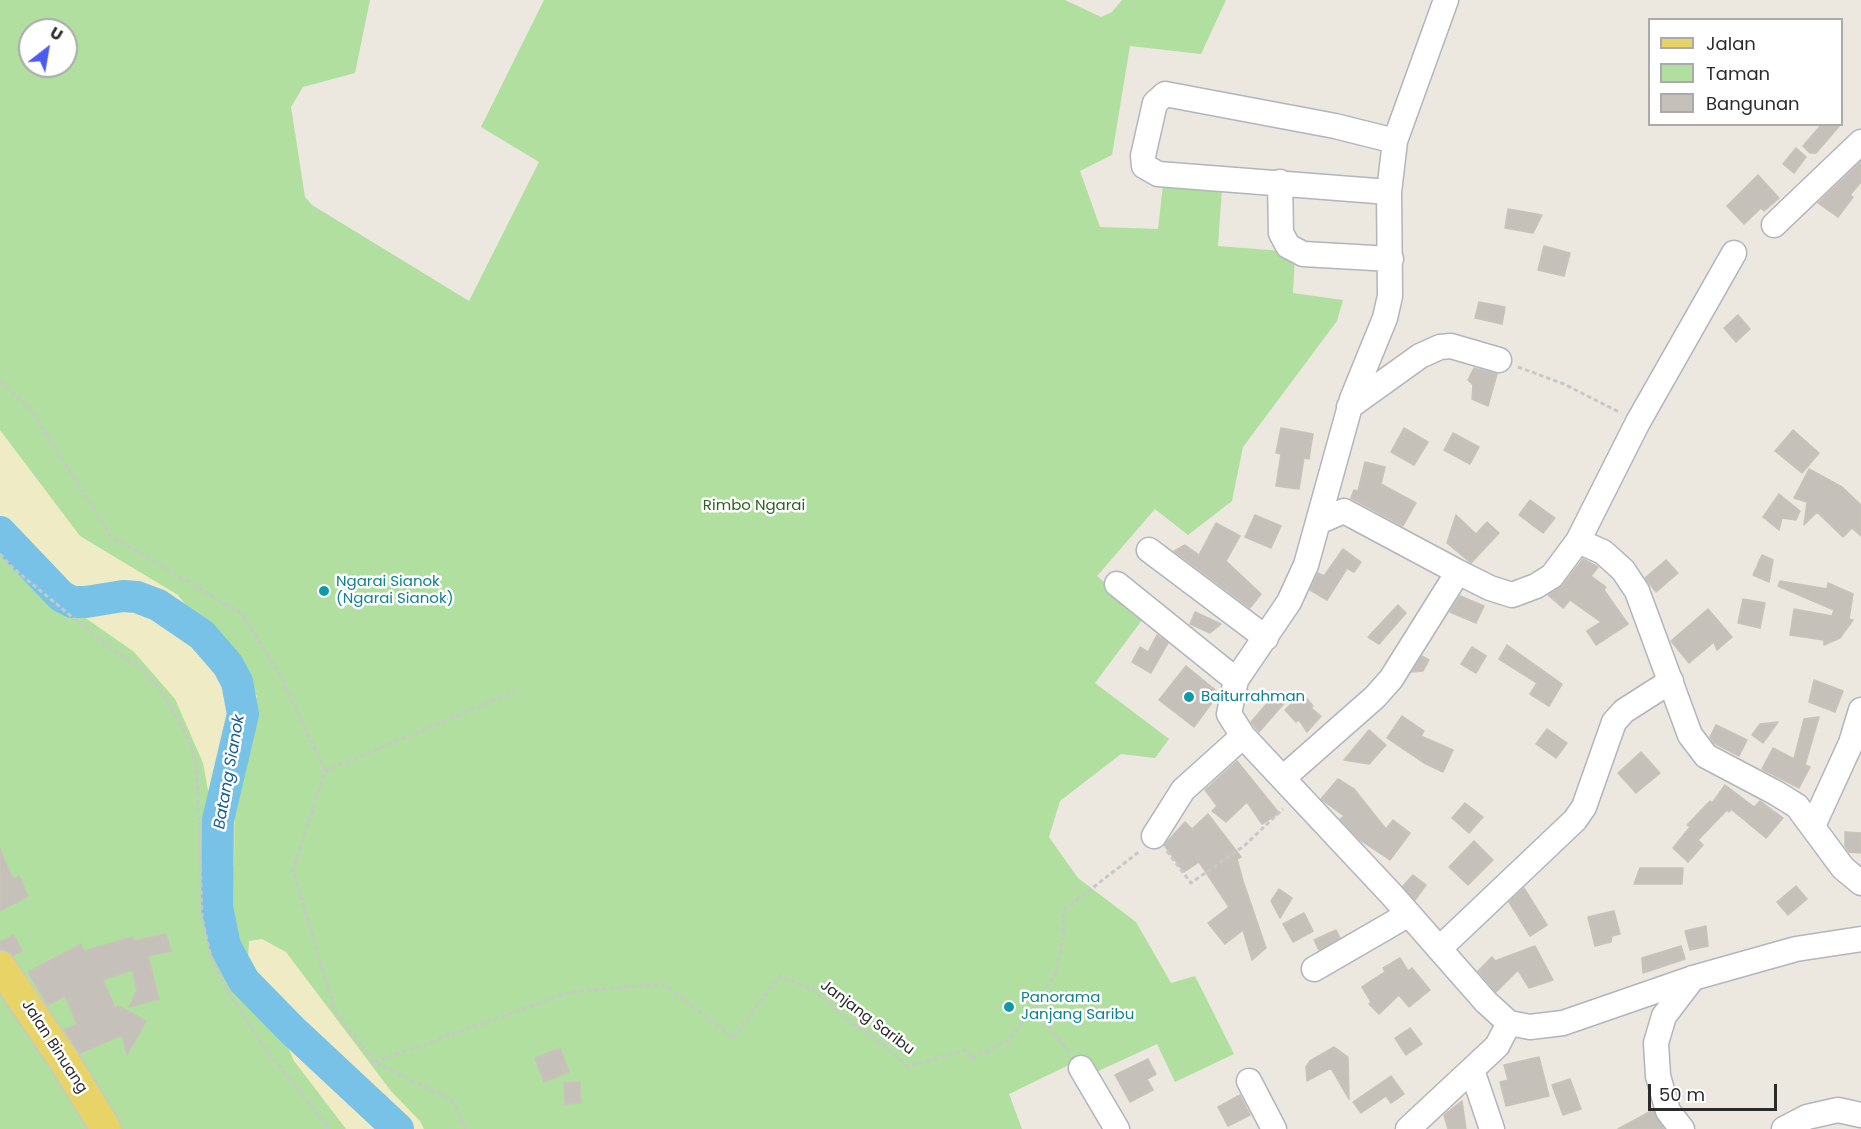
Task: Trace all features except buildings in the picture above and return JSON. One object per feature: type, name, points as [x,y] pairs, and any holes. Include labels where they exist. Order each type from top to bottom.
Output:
[{"type":"main road","name":"Jalan Binuang","points":[[0,966],[106,1129]]},
{"type":"street","points":[[1446,0],[1395,141],[1389,192],[1390,296],[1385,318],[1349,407],[1329,511],[1289,602],[1236,680],[1229,714],[1243,736],[1409,914],[1486,1002],[1509,1023],[1530,1027],[1563,1023],[1693,978],[1796,950],[1861,939]]},
{"type":"street","points":[[1389,192],[1158,174],[1144,166],[1143,156],[1159,97],[1171,93],[1335,126],[1395,141]]},
{"type":"street","points":[[1774,225],[1861,142]]},
{"type":"street","points":[[1280,182],[1281,233],[1288,246],[1303,254],[1391,259]]},
{"type":"street","points":[[1329,511],[1490,588],[1512,595],[1536,586],[1552,576],[1578,541],[1638,422],[1734,253]]},
{"type":"street","points":[[1349,407],[1420,356],[1440,347],[1451,346],[1499,360]]},
{"type":"street","points":[[1578,541],[1604,552],[1623,570],[1637,591],[1690,735],[1706,756],[1797,806],[1843,868],[1861,883]]},
{"type":"street","points":[[1149,550],[1266,638]]},
{"type":"street","points":[[1290,786],[1391,680],[1458,572]]},
{"type":"street","points":[[1117,585],[1236,680]]},
{"type":"street","points":[[1439,949],[1575,820],[1584,807],[1614,722],[1624,711],[1671,681]]},
{"type":"street","points":[[1813,826],[1851,743],[1861,710]]},
{"type":"street","points":[[1154,836],[1183,790],[1243,736]]},
{"type":"street","points":[[1314,969],[1409,914]]},
{"type":"street","points":[[1682,1129],[1668,1111],[1658,1076],[1656,1043],[1664,1016],[1693,978]]},
{"type":"street","points":[[1408,1129],[1497,1046],[1509,1023]]},
{"type":"street","points":[[1081,1068],[1117,1129]]},
{"type":"street","points":[[1472,1070],[1492,1129]]},
{"type":"street","points":[[1249,1081],[1274,1129]]},
{"type":"street","points":[[1785,1129],[1807,1117],[1838,1110],[1861,1114]]},
{"type":"path","points":[[1499,360],[1564,384],[1638,422]]},
{"type":"path","points":[[0,382],[29,407],[111,536],[242,614],[282,679],[325,771],[293,870],[335,1011],[374,1062],[452,1100],[466,1129]]},
{"type":"path","points":[[0,554],[13,568],[98,638],[142,669],[164,695],[189,740],[197,771],[202,918],[211,957],[227,990],[265,1048],[330,1129]]},
{"type":"path","points":[[325,771],[518,690]]},
{"type":"path","points":[[1154,836],[1191,883],[1244,846],[1290,786]]},
{"type":"path","name":"Janjang Saribu","points":[[374,1062],[570,992],[664,984],[733,1038],[780,976],[815,991],[846,1019],[881,1041],[907,1066],[967,1050],[971,1059],[1006,1042],[1035,1008],[1055,974],[1063,940],[1063,910],[1137,854],[1154,836]]},
{"type":"path","points":[[1035,1008],[1081,1068]]},
{"type":"green space","name":"Rimbo Ngarai","points":[[0,0],[370,0],[355,73],[303,87],[291,107],[305,197],[312,205],[469,301],[539,162],[481,127],[544,0],[1065,0],[1101,17],[1112,12],[1122,0],[1226,0],[1201,54],[1130,46],[1112,155],[1080,171],[1100,227],[1158,229],[1163,185],[1222,188],[1218,246],[1295,252],[1293,293],[1343,300],[1337,321],[1243,447],[1232,501],[1188,535],[1155,509],[1097,576],[1145,616],[1095,683],[1169,739],[1155,758],[1121,754],[1060,801],[1049,837],[1078,878],[1136,922],[1171,983],[1195,976],[1234,1054],[1175,1082],[1157,1044],[1083,1078],[1073,1063],[1009,1094],[1022,1129],[0,1129]]},
{"type":"sand","points":[[0,430],[80,536],[178,595],[257,696],[235,783],[234,863],[230,885],[226,885],[224,878],[203,763],[175,699],[134,652],[67,605],[13,559],[0,544]]},
{"type":"sand","points":[[262,939],[286,952],[391,1091],[420,1121],[424,1129],[346,1129],[294,1061],[248,959],[249,941]]},
{"type":"waterway","name":"Batang Sianok","points":[[0,532],[61,596],[72,602],[123,596],[137,597],[158,605],[202,635],[228,665],[237,682],[243,714],[218,820],[217,907],[225,946],[244,981],[292,1030],[398,1129]]},
{"type":"place","name":"Ngarai Sianok (Ngarai Sianok)","points":[[324,591]]},
{"type":"place","name":"Baiturrahman","points":[[1189,697]]},
{"type":"place","name":"Panorama Janjang Saribu","points":[[1009,1007]]}]
